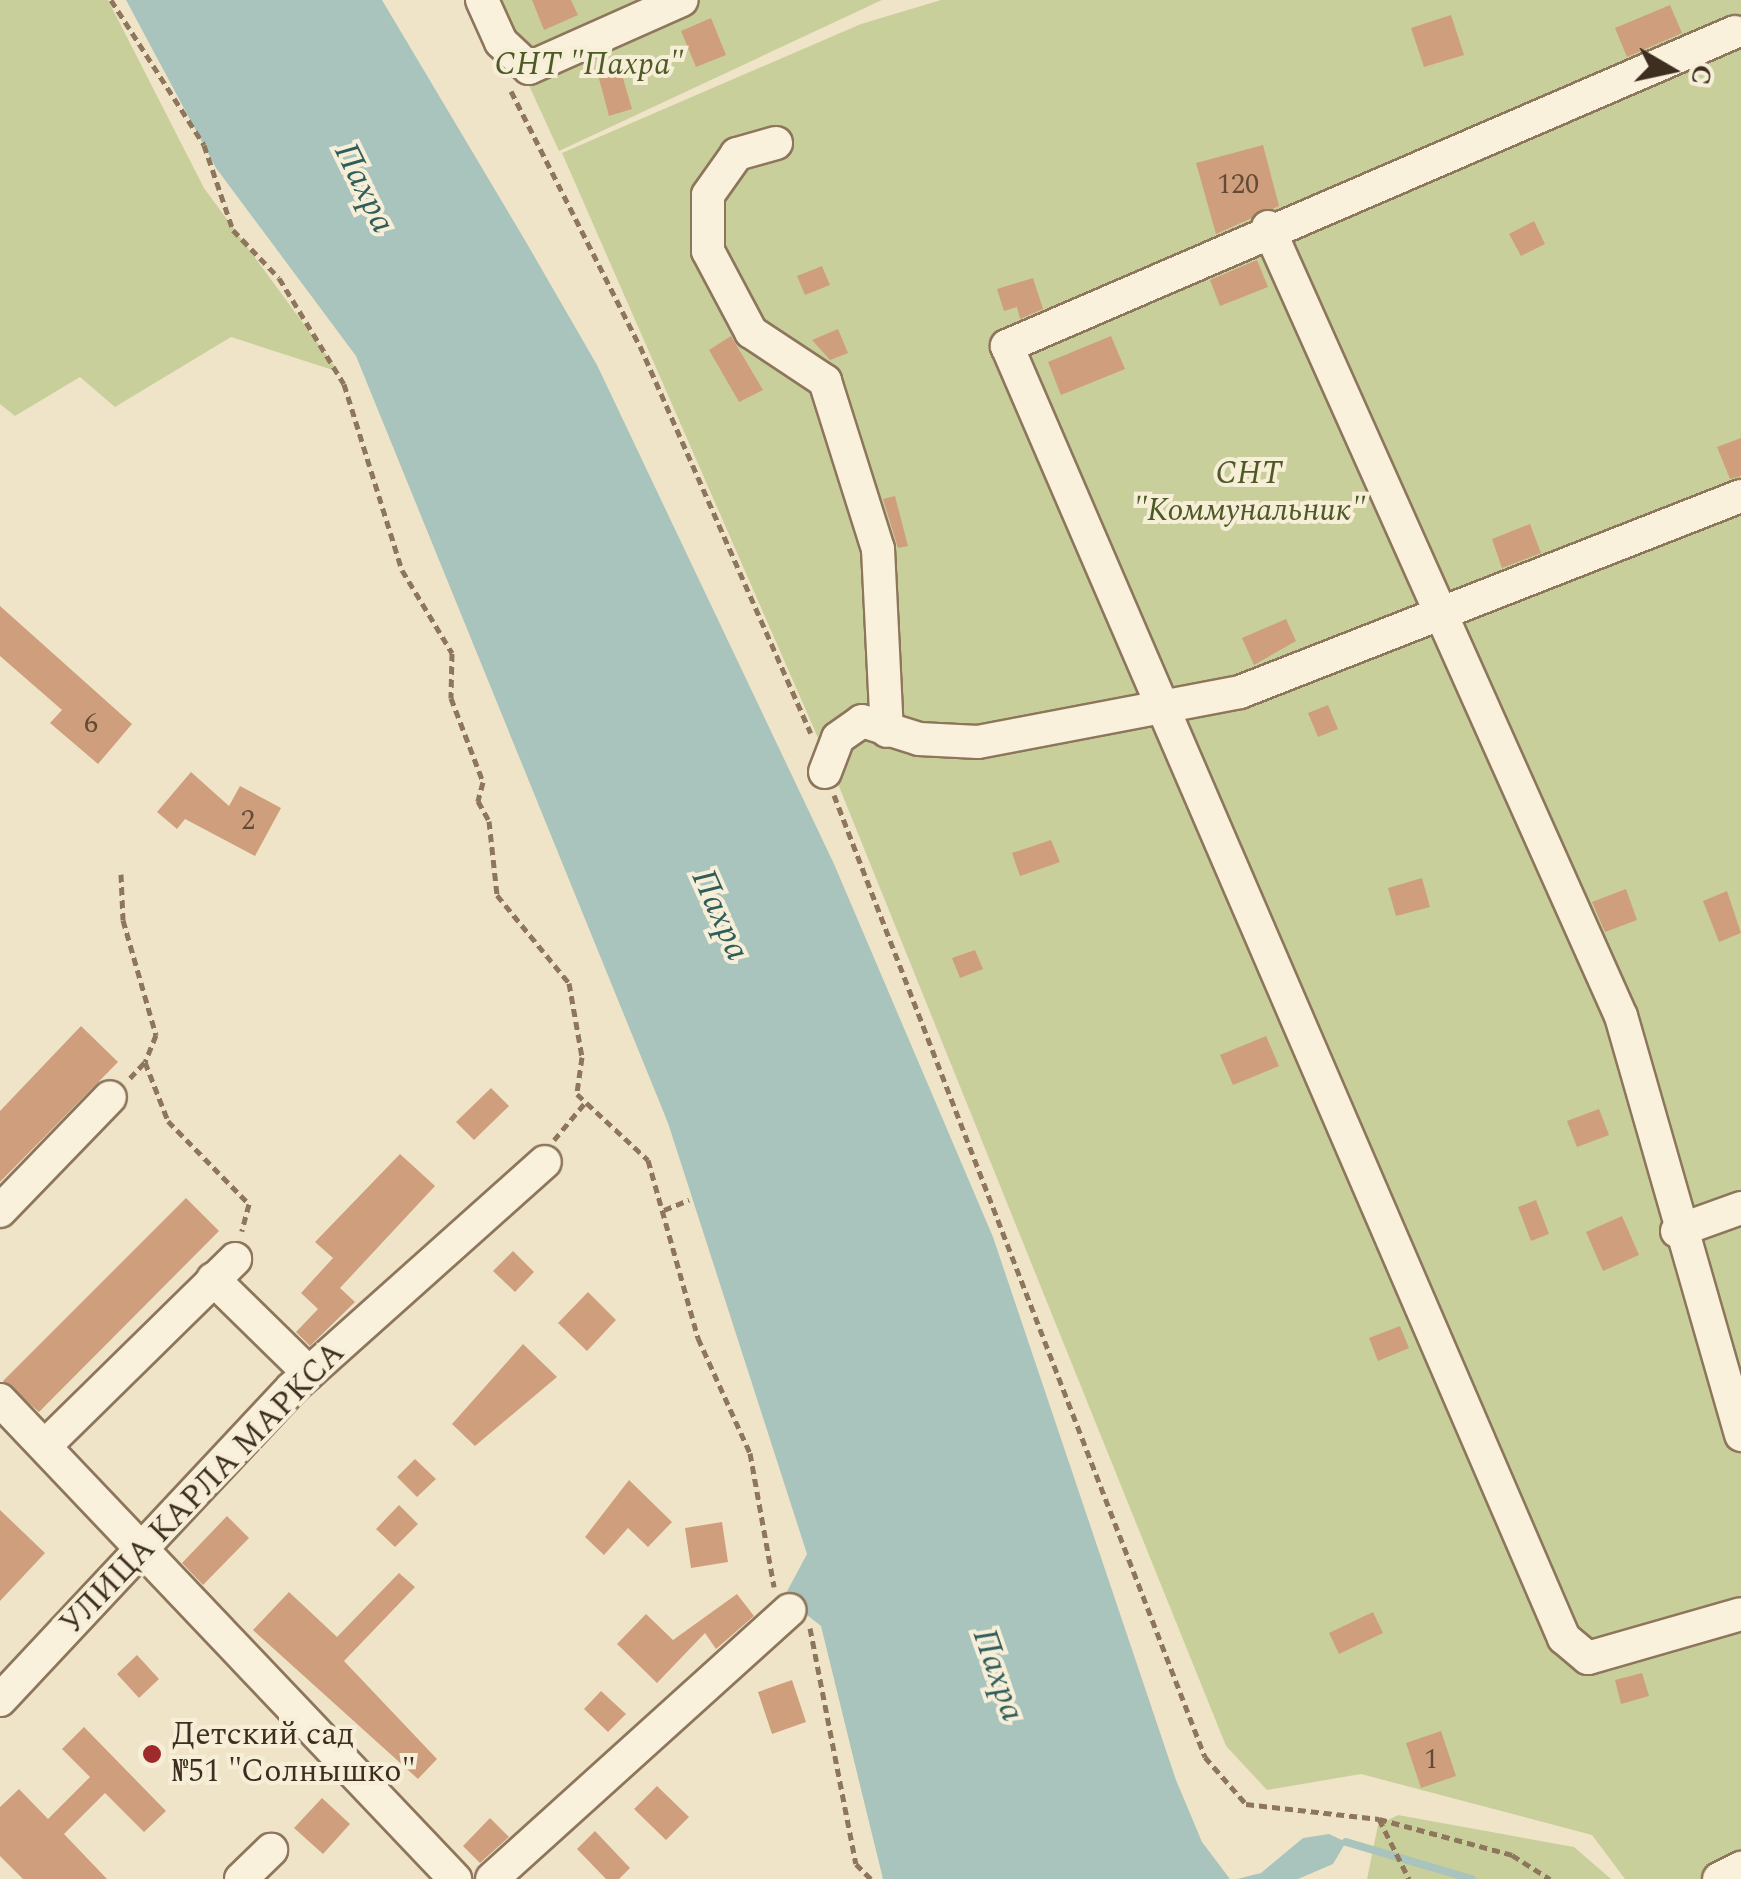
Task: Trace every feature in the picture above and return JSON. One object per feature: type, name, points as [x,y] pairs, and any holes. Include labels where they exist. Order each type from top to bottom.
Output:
[{"type":"street","points":[[482,0],[501,42],[529,68],[682,0]]},
{"type":"street","points":[[1735,32],[1268,226],[1007,346],[1564,1638],[1588,1658],[1741,1614]]},
{"type":"street","points":[[776,142],[737,154],[708,195],[708,252],[751,332],[825,382],[878,549],[887,732]]},
{"type":"street","points":[[1268,226],[1445,609],[1621,1016],[1676,1231],[1741,1434]]},
{"type":"street","points":[[826,772],[838,738],[862,721],[887,732],[993,741],[1240,692],[1741,496]]},
{"type":"street","points":[[0,1211],[110,1097]]},
{"type":"street","name":"УЛИЦА КАРЛА МАРКСА","points":[[0,1700],[309,1373],[544,1162]]},
{"type":"street","points":[[1676,1231],[1741,1208]]},
{"type":"street","points":[[49,1442],[224,1269],[309,1373]]},
{"type":"street","points":[[0,1400],[49,1442],[140,1550],[455,1879]]},
{"type":"street","points":[[492,1879],[790,1610]]},
{"type":"street","points":[[241,1879],[271,1850]]},
{"type":"street","points":[[1719,1879],[1741,1868]]},
{"type":"path","points":[[111,0],[204,145],[233,230],[279,278],[344,384],[402,570],[452,653],[451,698],[483,782],[478,801],[490,821],[496,895],[569,983],[584,1104],[544,1162]]},
{"type":"path","points":[[506,84],[640,346],[826,772],[1205,1758],[1246,1804],[1378,1819],[1512,1855],[1550,1879]]},
{"type":"path","points":[[121,874],[123,920],[156,1036],[145,1062],[168,1121],[250,1204],[224,1269]]},
{"type":"path","points":[[584,1104],[645,1155],[698,1338],[750,1452],[752,1501],[773,1547],[772,1583],[790,1610],[818,1634],[815,1681],[848,1797],[845,1817],[856,1864],[871,1879]]},
{"type":"path","points":[[664,1210],[689,1200]]},
{"type":"path","points":[[1378,1819],[1408,1879]]},
{"type":"green space","points":[[0,0],[108,0],[204,188],[339,372],[231,337],[115,407],[80,377],[15,416],[0,404]]},
{"type":"green space","name":"СНТ \"Пахра\"","points":[[490,0],[882,0],[559,151]]},
{"type":"green space","name":"СНТ \"Коммунальник\"","points":[[941,0],[1741,0],[1741,1879],[1625,1879],[1592,1835],[1361,1774],[1267,1790],[1226,1746],[836,779],[562,153],[861,24]]},
{"type":"green space","points":[[1398,1815],[1574,1847],[1611,1879],[1367,1879],[1378,1825]]},
{"type":"water","name":"Пахра","points":[[126,0],[382,0],[526,242],[597,365],[834,864],[993,1237],[1176,1780],[1202,1842],[1230,1879],[883,1879],[821,1626],[784,1597],[807,1554],[668,1123],[356,356],[216,168]]},
{"type":"water","points":[[1329,1834],[1346,1842],[1333,1864],[1298,1879],[1237,1879],[1261,1873],[1303,1838]]},
{"type":"building","points":[[532,0],[571,0],[578,15],[544,30]]},
{"type":"building","points":[[1670,5],[1682,33],[1627,57],[1615,28]]},
{"type":"building","points":[[1451,15],[1464,55],[1424,67],[1411,28]]},
{"type":"building","points":[[711,18],[726,55],[696,67],[681,31]]},
{"type":"building","points":[[620,68],[632,109],[609,116],[598,75]]},
{"type":"building","points":[[1263,145],[1279,206],[1216,234],[1196,163]]},
{"type":"building","points":[[1534,221],[1545,244],[1521,256],[1509,234]]},
{"type":"building","points":[[1257,260],[1268,287],[1220,306],[1210,280]]},
{"type":"building","points":[[822,266],[830,285],[805,295],[797,276]]},
{"type":"building","points":[[1033,278],[1043,309],[1020,319],[1017,307],[1004,311],[997,289]]},
{"type":"building","points":[[838,329],[848,353],[830,360],[812,340]]},
{"type":"building","points":[[731,336],[763,390],[739,402],[709,350]]},
{"type":"building","points":[[1111,336],[1125,369],[1061,395],[1048,362]]},
{"type":"building","points":[[1741,438],[1741,476],[1730,479],[1717,447]]},
{"type":"building","points":[[895,496],[908,546],[898,548],[883,499]]},
{"type":"building","points":[[1530,524],[1541,553],[1502,568],[1492,539]]},
{"type":"building","points":[[0,606],[132,724],[98,764],[50,723],[62,710],[0,656]]},
{"type":"building","points":[[1286,619],[1296,641],[1254,665],[1242,638]]},
{"type":"building","points":[[1328,705],[1338,729],[1318,737],[1308,713]]},
{"type":"building","points":[[191,772],[229,806],[240,786],[281,808],[255,856],[185,819],[177,829],[157,812]]},
{"type":"building","points":[[1051,840],[1060,862],[1020,876],[1012,853]]},
{"type":"building","points":[[1422,878],[1430,907],[1396,916],[1388,888]]},
{"type":"building","points":[[1626,889],[1637,920],[1605,932],[1592,902]]},
{"type":"building","points":[[1727,891],[1741,933],[1719,942],[1703,901]]},
{"type":"building","points":[[975,950],[983,969],[960,978],[952,958]]},
{"type":"building","points":[[81,1026],[118,1062],[0,1182],[0,1111]]},
{"type":"building","points":[[1266,1036],[1279,1066],[1233,1085],[1220,1055]]},
{"type":"building","points":[[491,1088],[509,1106],[474,1140],[456,1122]]},
{"type":"building","points":[[1599,1109],[1609,1135],[1577,1147],[1567,1121]]},
{"type":"building","points":[[400,1154],[435,1186],[340,1288],[355,1302],[310,1346],[296,1332],[318,1309],[301,1293],[333,1258],[315,1242]]},
{"type":"building","points":[[186,1198],[219,1231],[39,1412],[3,1381]]},
{"type":"building","points":[[1536,1200],[1549,1234],[1531,1241],[1518,1207]]},
{"type":"building","points":[[1622,1216],[1639,1255],[1603,1271],[1586,1232]]},
{"type":"building","points":[[513,1251],[534,1272],[515,1292],[493,1271]]},
{"type":"building","points":[[588,1292],[616,1320],[587,1351],[558,1323]]},
{"type":"building","points":[[1400,1326],[1409,1348],[1378,1361],[1369,1338]]},
{"type":"building","points":[[523,1344],[557,1377],[475,1446],[452,1424]]},
{"type":"building","points":[[415,1459],[436,1479],[417,1497],[397,1477]]},
{"type":"building","points":[[629,1480],[672,1522],[648,1547],[628,1528],[604,1555],[585,1537]]},
{"type":"building","points":[[399,1505],[418,1524],[395,1547],[376,1529]]},
{"type":"building","points":[[0,1510],[45,1553],[0,1601]]},
{"type":"building","points":[[227,1516],[249,1538],[203,1585],[182,1563]]},
{"type":"building","points":[[722,1522],[728,1562],[691,1568],[685,1528]]},
{"type":"building","points":[[399,1573],[415,1587],[344,1661],[437,1759],[418,1779],[253,1630],[289,1592],[337,1637]]},
{"type":"building","points":[[737,1594],[754,1616],[716,1649],[705,1633],[657,1683],[617,1644],[646,1614],[673,1640]]},
{"type":"building","points":[[1373,1612],[1383,1633],[1339,1654],[1329,1633]]},
{"type":"building","points":[[137,1655],[159,1679],[139,1698],[117,1674]]},
{"type":"building","points":[[1642,1673],[1649,1696],[1621,1704],[1615,1680]]},
{"type":"building","points":[[792,1680],[806,1722],[772,1734],[758,1692]]},
{"type":"building","points":[[601,1691],[626,1714],[608,1732],[584,1709]]},
{"type":"building","points":[[84,1727],[166,1811],[144,1832],[105,1793],[64,1834],[107,1879],[23,1879],[0,1856],[0,1807],[19,1789],[48,1819],[90,1777],[62,1749]]},
{"type":"building","points":[[1441,1731],[1456,1776],[1421,1788],[1406,1743]]},
{"type":"building","points":[[657,1786],[689,1817],[666,1840],[634,1809]]},
{"type":"building","points":[[322,1798],[350,1824],[323,1854],[294,1828]]},
{"type":"building","points":[[490,1818],[509,1837],[480,1863],[463,1846]]},
{"type":"building","points":[[595,1831],[630,1868],[619,1879],[606,1879],[577,1849]]},
{"type":"waterway","points":[[1346,1842],[1472,1879]]},
{"type":"place","name":"Детский сад №51 \"Солнышко\"","points":[[152,1754]]}]
